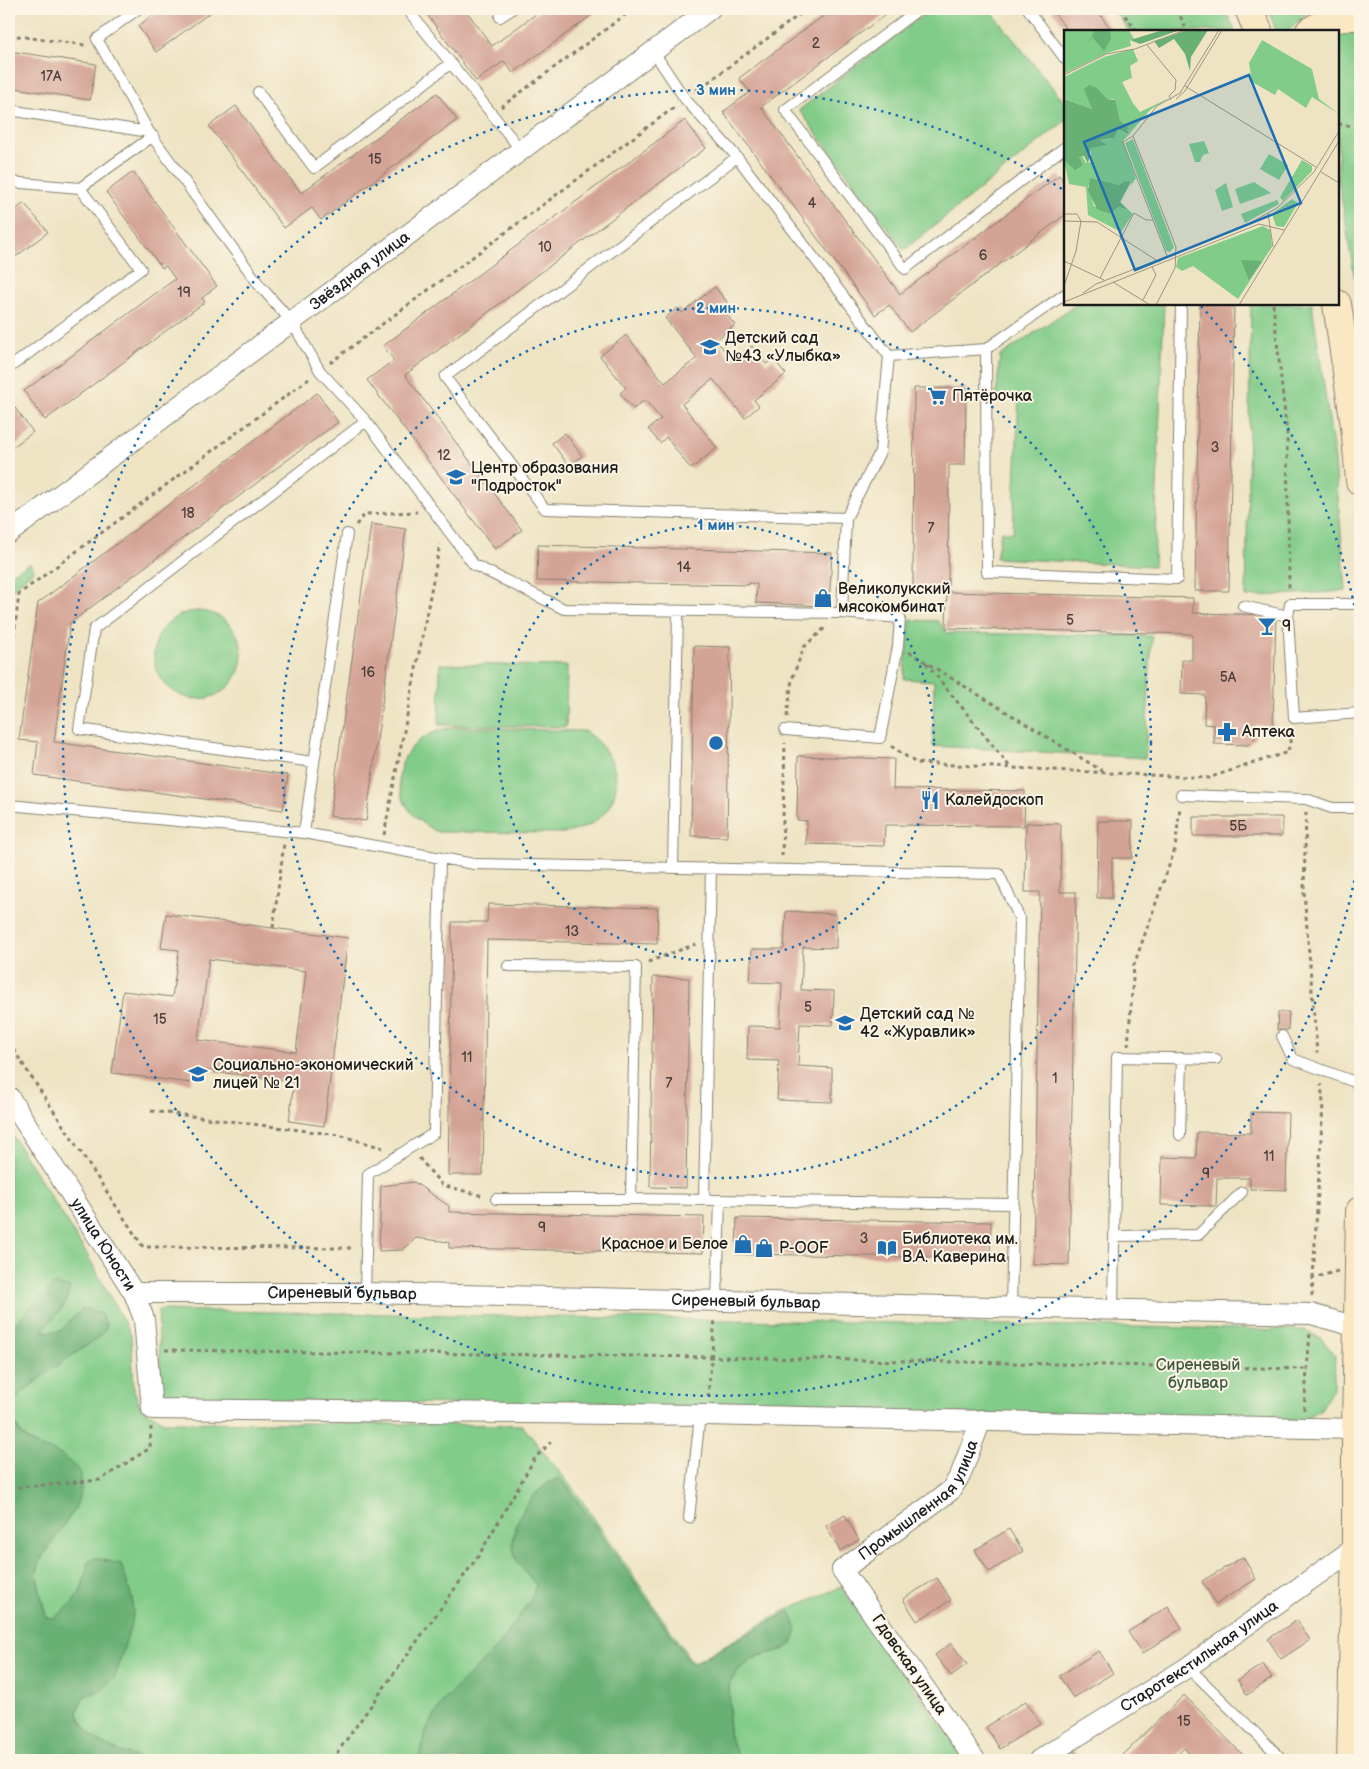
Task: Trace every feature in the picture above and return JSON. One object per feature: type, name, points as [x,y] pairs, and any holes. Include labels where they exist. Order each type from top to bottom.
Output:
[{"type":"main road","points":[[1249,9],[1258,30]]},
{"type":"main road","points":[[1312,30],[1332,19],[1360,15]]},
{"type":"main road","points":[[1337,305],[1351,342],[1360,481]]},
{"type":"main road","points":[[1351,1760],[1356,1547],[1360,1211]]},
{"type":"street","name":"Звёздная улица","points":[[9,533],[710,9]]},
{"type":"street","name":"улица Юности","points":[[9,1096],[134,1293],[144,1320],[152,1408]]},
{"type":"street","name":"Сиреневый бульвар","points":[[134,1293],[365,1293],[1311,1314],[1359,1327]]},
{"type":"street","points":[[152,1408],[703,1415],[1356,1429]]},
{"type":"street","name":"Промышленная улица","points":[[842,1570],[950,1491],[960,1476],[981,1420]]},
{"type":"street","name":"Старотекстильная улица","points":[[1039,1760],[1188,1668],[1356,1547]]},
{"type":"street","name":"Гдовская улица","points":[[842,1570],[975,1760]]},
{"type":"lane","points":[[138,9],[97,39],[151,134],[260,286],[292,322],[320,371],[366,422],[474,565],[564,609],[842,613],[900,618],[898,646],[880,738],[785,730]]},
{"type":"lane","points":[[407,9],[521,150]]},
{"type":"lane","points":[[500,17],[512,9]]},
{"type":"lane","points":[[919,9],[785,110],[905,269],[1064,148]]},
{"type":"lane","points":[[1028,9],[1064,58]]},
{"type":"lane","points":[[653,51],[685,99],[737,157],[889,356],[880,452],[846,518],[842,613]]},
{"type":"lane","points":[[258,92],[314,168],[451,63]]},
{"type":"lane","points":[[9,110],[151,134]]},
{"type":"lane","points":[[9,182],[80,188],[151,134]]},
{"type":"lane","points":[[737,157],[445,377],[545,509],[846,518]]},
{"type":"lane","points":[[9,368],[141,269],[80,188]]},
{"type":"lane","points":[[889,356],[986,349],[1064,295]]},
{"type":"lane","points":[[986,349],[988,572],[1177,579],[1180,305]]},
{"type":"lane","points":[[313,762],[78,729],[94,629],[366,422]]},
{"type":"lane","points":[[304,833],[347,534]]},
{"type":"lane","points":[[1360,604],[1290,604],[1288,616],[1294,718],[1360,713]]},
{"type":"lane","points":[[1243,606],[1288,616]]},
{"type":"lane","points":[[673,868],[678,611]]},
{"type":"lane","points":[[1181,796],[1306,799],[1332,808],[1360,808]]},
{"type":"lane","points":[[9,805],[286,830],[474,864],[999,874],[1020,919],[1011,1307]]},
{"type":"lane","points":[[365,1293],[368,1174],[434,1132],[440,858]]},
{"type":"lane","points":[[704,1200],[711,868]]},
{"type":"lane","points":[[508,966],[636,967],[631,1199]]},
{"type":"lane","points":[[1282,1036],[1294,1059],[1360,1084]]},
{"type":"lane","points":[[1113,1309],[1117,1057],[1216,1059]]},
{"type":"lane","points":[[1180,1135],[1182,1058]]},
{"type":"lane","points":[[1114,1236],[1198,1234],[1242,1192]]},
{"type":"lane","points":[[496,1200],[631,1199],[1013,1204]]},
{"type":"lane","points":[[717,1301],[720,1200]]},
{"type":"lane","points":[[689,1518],[703,1415]]},
{"type":"lane","points":[[1188,1668],[1282,1760]]},
{"type":"path","points":[[491,114],[633,9]]},
{"type":"path","points":[[9,676],[19,594],[807,9]]},
{"type":"path","points":[[1120,9],[1136,30]]},
{"type":"path","points":[[1176,9],[1186,30]]},
{"type":"path","points":[[9,35],[84,45],[97,39]]},
{"type":"path","points":[[1339,124],[1360,126]]},
{"type":"path","points":[[1273,305],[1287,434],[1290,604]]},
{"type":"path","points":[[347,534],[365,514],[433,511]]},
{"type":"path","points":[[382,847],[444,525]]},
{"type":"path","points":[[898,646],[924,660],[1104,772]]},
{"type":"path","points":[[924,660],[1010,768]]},
{"type":"path","points":[[880,738],[916,763],[1208,778],[1288,752],[1294,718]]},
{"type":"path","points":[[1127,1056],[1134,965],[1175,849],[1181,796]]},
{"type":"path","points":[[1306,799],[1304,891],[1314,1029],[1323,1103],[1313,1278]]},
{"type":"path","points":[[273,928],[286,830]]},
{"type":"path","points":[[636,967],[710,939]]},
{"type":"path","points":[[9,1043],[143,1247],[366,1249]]},
{"type":"path","points":[[150,1111],[339,1135],[401,1154]]},
{"type":"path","points":[[410,1148],[442,1185],[496,1200]]},
{"type":"path","points":[[703,1415],[717,1301]]},
{"type":"path","points":[[147,1350],[711,1357],[1306,1369]]},
{"type":"path","points":[[9,1488],[100,1480],[150,1448],[152,1408]]},
{"type":"path","points":[[332,1760],[479,1555],[535,1458],[551,1442]]},
{"type":"green space","points":[[931,9],[989,9],[1064,102],[1064,122],[904,250],[799,110]]},
{"type":"green space","points":[[1113,9],[1225,9],[1235,30],[1128,30]]},
{"type":"green space","points":[[1268,9],[1310,9],[1290,30],[1276,30]]},
{"type":"green space","points":[[1355,28],[1360,35],[1360,311],[1339,184],[1339,31]]},
{"type":"green space","points":[[1076,305],[1164,305],[1154,566],[996,558],[1001,531],[1013,533],[1019,394],[996,397],[1000,356]]},
{"type":"green space","points":[[1251,305],[1312,305],[1335,461],[1346,591],[1246,597]]},
{"type":"green space","points":[[30,563],[34,570],[9,592],[9,575]]},
{"type":"green space","points":[[198,611],[215,614],[229,624],[239,638],[242,655],[239,672],[229,686],[215,696],[198,699],[181,696],[167,686],[157,672],[154,655],[157,638],[167,624],[181,614]]},
{"type":"green space","points":[[910,620],[938,621],[947,633],[1152,636],[1145,758],[933,746],[934,681],[904,679]]},
{"type":"green space","points":[[440,664],[567,666],[566,727],[439,725]]},
{"type":"green space","points":[[455,727],[584,731],[600,744],[610,759],[616,775],[615,790],[610,805],[600,817],[585,827],[565,833],[438,832],[419,820],[406,805],[400,789],[400,772],[405,757],[416,743],[433,733]]},
{"type":"green space","points":[[9,1130],[88,1256],[131,1335],[134,1390],[141,1408],[164,1422],[522,1425],[578,1495],[693,1663],[790,1608],[841,1587],[966,1760],[740,1760],[730,1739],[728,1720],[730,1711],[729,1685],[739,1669],[758,1656],[785,1649],[790,1611],[692,1665],[569,1489],[559,1478],[515,1557],[537,1585],[530,1601],[500,1644],[444,1700],[427,1729],[418,1760],[147,1760],[104,1745],[88,1732],[77,1710],[85,1696],[102,1690],[88,1562],[84,1581],[78,1595],[54,1619],[46,1617],[36,1573],[43,1555],[75,1509],[61,1455],[32,1443],[26,1438],[17,1427],[12,1410],[15,1400],[31,1384],[102,1335],[41,1331],[65,1305],[54,1284],[9,1329]]},
{"type":"green space","points":[[54,1284],[70,1288],[65,1305],[42,1331],[59,1332],[83,1308],[100,1313],[107,1326],[102,1335],[36,1381],[15,1401],[12,1409],[15,1424],[28,1441],[61,1455],[81,1473],[81,1491],[75,1509],[43,1555],[36,1573],[46,1617],[54,1618],[75,1600],[84,1581],[88,1562],[95,1558],[121,1564],[132,1598],[133,1617],[115,1677],[102,1690],[85,1696],[77,1710],[82,1722],[96,1739],[114,1749],[147,1760],[9,1760],[9,1329]]},
{"type":"green space","name":"Сиреневый бульвар","points":[[158,1310],[1304,1330],[1321,1338],[1335,1356],[1334,1387],[1321,1409],[1302,1421],[161,1398]]},
{"type":"green space","points":[[559,1478],[569,1489],[692,1665],[790,1611],[797,1630],[792,1644],[785,1649],[758,1656],[739,1669],[729,1685],[730,1711],[728,1720],[730,1739],[740,1760],[418,1760],[427,1729],[444,1700],[500,1644],[530,1601],[536,1585],[515,1557],[513,1546],[514,1534],[518,1521],[531,1499],[549,1483]]},
{"type":"building","points":[[161,9],[215,9],[156,52],[138,26]]},
{"type":"building","points":[[423,9],[465,9],[492,46],[543,9],[600,9],[513,73],[504,61],[476,81]]},
{"type":"building","points":[[833,9],[893,9],[761,107],[900,294],[1059,175],[1064,182],[1064,216],[910,332],[889,305],[875,315],[723,112],[750,92],[739,78]]},
{"type":"building","points":[[1051,9],[1096,9],[1111,30],[1067,30]]},
{"type":"building","points":[[9,51],[96,64],[90,100],[9,87]]},
{"type":"building","points":[[437,93],[457,120],[321,220],[312,208],[284,228],[209,126],[236,106],[301,193]]},
{"type":"building","points":[[685,120],[706,148],[405,375],[522,530],[495,549],[367,380],[394,360],[383,346]]},
{"type":"building","points":[[133,172],[217,286],[202,298],[205,302],[45,420],[24,391],[175,279],[166,266],[162,268],[106,192]]},
{"type":"building","points":[[24,203],[48,232],[9,262],[9,215]]},
{"type":"building","points":[[715,287],[727,302],[721,308],[735,325],[716,340],[733,361],[752,346],[766,364],[773,359],[786,374],[754,400],[759,406],[745,418],[713,379],[682,404],[717,448],[691,469],[666,437],[660,443],[648,429],[661,419],[645,400],[633,409],[620,393],[626,388],[600,356],[626,335],[665,383],[697,358],[665,318],[678,308],[682,313]]},
{"type":"building","points":[[1200,305],[1234,305],[1229,591],[1195,591]]},
{"type":"building","points":[[914,388],[966,388],[965,465],[949,465],[948,591],[913,591]]},
{"type":"building","points":[[317,393],[338,422],[70,623],[54,742],[288,775],[283,810],[34,775],[38,742],[19,740],[38,603]]},
{"type":"building","points":[[12,404],[33,432],[9,450],[9,406]]},
{"type":"building","points":[[565,433],[582,456],[569,466],[552,443]]},
{"type":"building","points":[[371,524],[406,529],[366,821],[330,816]]},
{"type":"building","points":[[538,545],[832,553],[829,606],[756,603],[757,584],[749,583],[749,585],[537,581]]},
{"type":"building","points":[[947,592],[1193,598],[1193,613],[1276,615],[1273,726],[1255,725],[1255,738],[1248,745],[1214,744],[1214,725],[1204,724],[1205,695],[1181,694],[1182,660],[1192,660],[1192,634],[946,628]]},
{"type":"building","points":[[694,646],[730,647],[727,837],[691,836]]},
{"type":"building","points":[[798,756],[894,759],[893,789],[1025,791],[1024,826],[885,825],[884,846],[806,844],[807,821],[797,820]]},
{"type":"building","points":[[1193,817],[1282,817],[1282,836],[1193,836]]},
{"type":"building","points":[[1098,821],[1133,821],[1132,858],[1112,858],[1112,898],[1097,898]]},
{"type":"building","points":[[1026,823],[1061,824],[1060,892],[1076,892],[1069,1265],[1033,1264],[1040,892],[1025,892]]},
{"type":"building","points":[[488,904],[658,908],[657,944],[487,940],[483,1175],[448,1175],[452,922],[487,922]]},
{"type":"building","points":[[786,911],[836,914],[836,948],[803,947],[801,990],[834,991],[833,1025],[800,1024],[798,1066],[832,1068],[832,1102],[777,1100],[779,1061],[747,1060],[748,1026],[780,1027],[782,983],[750,982],[752,949],[784,949]]},
{"type":"building","points":[[166,914],[348,938],[324,1126],[289,1121],[294,1082],[193,1069],[191,1083],[112,1073],[123,991],[172,997],[179,950],[161,948]],"holes":[[[209,959],[306,971],[296,1052],[198,1040]]]},
{"type":"building","points":[[653,977],[689,978],[686,1188],[650,1187]]},
{"type":"building","points":[[1278,1012],[1289,1012],[1288,1030],[1277,1030]]},
{"type":"building","points":[[1251,1112],[1288,1113],[1286,1190],[1250,1189],[1250,1178],[1217,1178],[1216,1206],[1161,1205],[1162,1157],[1196,1158],[1197,1132],[1251,1133]]},
{"type":"building","points":[[414,1182],[449,1206],[449,1212],[704,1217],[703,1253],[449,1248],[449,1242],[416,1238],[403,1250],[379,1251],[381,1186]]},
{"type":"building","points":[[737,1218],[991,1222],[990,1258],[736,1254]]},
{"type":"building","points":[[845,1515],[859,1540],[840,1551],[826,1526]]},
{"type":"building","points":[[1009,1529],[1023,1551],[989,1572],[975,1550]]},
{"type":"building","points":[[1243,1557],[1256,1579],[1216,1604],[1202,1581]]},
{"type":"building","points":[[937,1578],[951,1600],[917,1621],[903,1599]]},
{"type":"building","points":[[1168,1606],[1182,1628],[1142,1654],[1128,1632]]},
{"type":"building","points":[[1297,1620],[1310,1640],[1281,1659],[1268,1639]]},
{"type":"building","points":[[951,1643],[967,1664],[951,1676],[935,1655]]},
{"type":"building","points":[[1099,1651],[1113,1673],[1073,1698],[1059,1676]]},
{"type":"building","points":[[1263,1664],[1272,1678],[1247,1695],[1238,1680]]},
{"type":"building","points":[[1184,1695],[1244,1756],[1240,1760],[1196,1760],[1184,1748],[1172,1760],[1118,1760]]},
{"type":"building","points":[[1026,1701],[1040,1723],[1000,1749],[986,1727]]},
{"type":"building","points":[[1074,1751],[1080,1760],[1061,1760]]},
{"type":"place","name":"Детский сад №43 «Улыбка»","points":[[710,347]]},
{"type":"place","name":"Пятёрочка","points":[[937,396]]},
{"type":"place","name":"Центр образования \"Подросток\"","points":[[456,477]]},
{"type":"place","name":"Великолукский мясокомбинат","points":[[823,598]]},
{"type":"place","name":"9","points":[[1267,626]]},
{"type":"place","name":"Аптека","points":[[1227,732]]},
{"type":"place","name":"Калейдоскоп","points":[[930,800]]},
{"type":"place","name":"Детский сад № 42 «Журавлик»","points":[[845,1023]]},
{"type":"place","name":"Социально-экономический лицей № 21","points":[[198,1074]]},
{"type":"place","name":"Красное и Белое","points":[[743,1244]]},
{"type":"place","name":"P-OOF","points":[[764,1248]]},
{"type":"place","name":"Библиотека им. В.А. Каверина","points":[[887,1248]]}]
